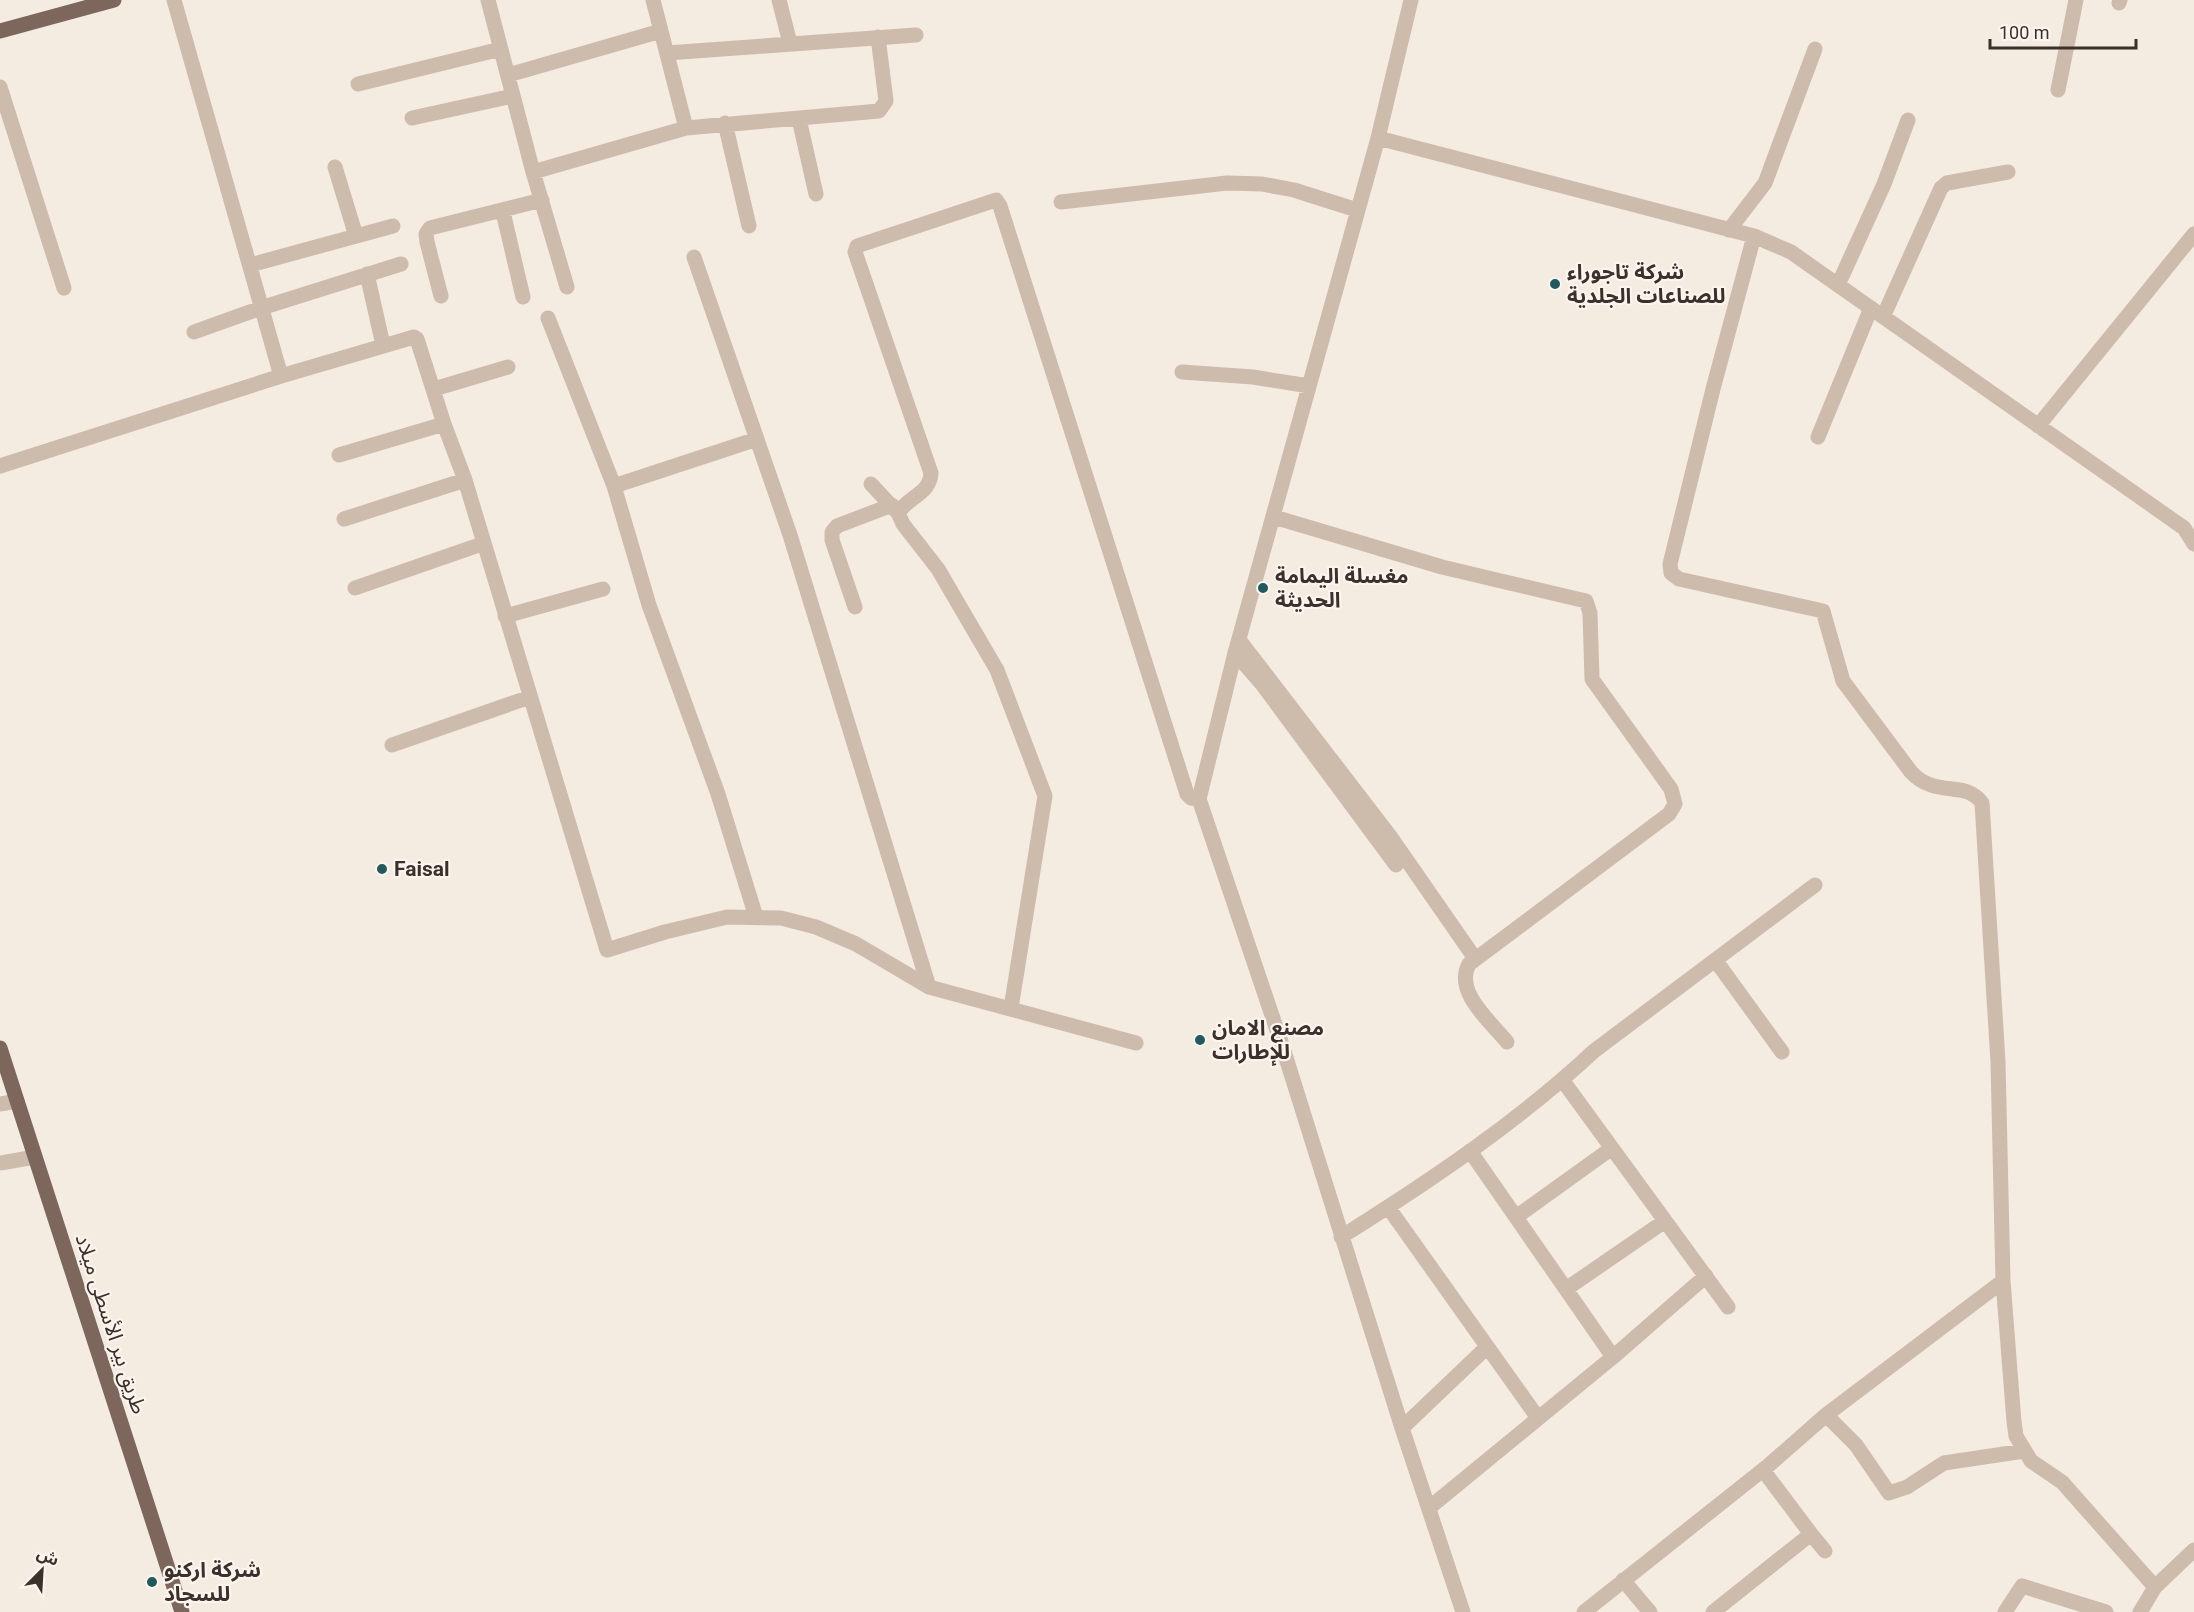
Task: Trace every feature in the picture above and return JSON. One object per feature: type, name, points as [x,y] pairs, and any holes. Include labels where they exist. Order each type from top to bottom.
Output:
[{"type":"main road","points":[[0,31],[114,0]]},
{"type":"main road","name":"طريق بير الأسطى ميلاد","points":[[0,1048],[182,1612]]},
{"type":"street","points":[[174,0],[281,376]]},
{"type":"street","points":[[488,0],[533,172],[567,287]]},
{"type":"street","points":[[653,0],[686,128]]},
{"type":"street","points":[[779,0],[790,43]]},
{"type":"street","points":[[1411,0],[1378,138],[1237,647],[1199,800],[1283,1048],[1341,1237],[1463,1612]]},
{"type":"street","points":[[2058,90],[2076,0]]},
{"type":"street","points":[[508,75],[661,31]]},
{"type":"street","points":[[667,53],[916,35]]},
{"type":"street","points":[[533,172],[686,128],[879,111],[884,107],[886,101],[878,37]]},
{"type":"street","points":[[357,84],[501,49]]},
{"type":"street","points":[[1729,230],[1765,183],[1815,50]]},
{"type":"street","points":[[0,87],[64,288]]},
{"type":"street","points":[[412,118],[513,96]]},
{"type":"street","points":[[799,119],[816,194]]},
{"type":"street","points":[[1838,285],[1884,184],[1908,120]]},
{"type":"street","points":[[725,123],[749,226]]},
{"type":"street","points":[[1378,138],[1754,236],[1791,252],[2184,528],[2194,539]]},
{"type":"street","points":[[335,167],[356,236]]},
{"type":"street","points":[[1818,437],[1877,313],[1941,188],[1947,183],[2007,172]]},
{"type":"street","points":[[1061,202],[1227,183],[1262,184],[1294,190],[1357,210]]},
{"type":"street","points":[[441,296],[427,242],[426,234],[430,228],[503,212],[542,200]]},
{"type":"street","points":[[855,607],[832,540],[832,532],[837,526],[895,509],[925,491],[931,483],[932,472],[855,252],[857,246],[996,200],[1003,214],[1187,794],[1199,800]]},
{"type":"street","points":[[503,212],[523,297]]},
{"type":"street","points":[[250,265],[393,226]]},
{"type":"street","points":[[2038,426],[2194,234]]},
{"type":"street","points":[[1754,236],[1713,389],[1670,564],[1671,573],[1679,579],[1823,611],[1843,681],[1911,772],[1923,784],[1966,791],[1978,797],[1982,803],[1998,1062],[2003,1281],[2016,1436],[2031,1461],[2062,1482],[2155,1587]]},
{"type":"street","points":[[694,258],[790,535],[929,987]]},
{"type":"street","points":[[194,332],[261,308],[401,264]]},
{"type":"street","points":[[368,274],[383,345]]},
{"type":"street","points":[[548,318],[614,486],[649,605],[718,794],[756,917]]},
{"type":"street","points":[[0,466],[281,376],[383,345],[411,338],[417,339],[444,424],[465,480],[482,544],[608,951],[698,923],[727,917],[781,918],[816,927],[855,944],[929,987],[1136,1043]]},
{"type":"street","points":[[434,388],[508,367]]},
{"type":"street","points":[[1182,372],[1310,386]]},
{"type":"street","points":[[339,455],[444,424]]},
{"type":"street","points":[[614,486],[757,439]]},
{"type":"street","points":[[344,519],[465,480]]},
{"type":"street","points":[[871,484],[895,509],[903,524],[938,569],[997,670],[1045,796],[1011,1008]]},
{"type":"street","points":[[1274,517],[1442,567],[1575,597],[1589,604],[1592,679],[1671,789],[1674,799],[1673,810],[1474,957],[1465,970],[1466,990],[1507,1042]]},
{"type":"street","points":[[355,588],[482,544]]},
{"type":"street","points":[[505,616],[603,589]]},
{"type":"street","points":[[1237,647],[1396,865]]},
{"type":"street","points":[[1237,647],[1390,836],[1474,957]]},
{"type":"street","points":[[392,745],[530,697]]},
{"type":"street","points":[[1341,1237],[1470,1151],[1563,1081],[1594,1051],[1815,885]]},
{"type":"street","points":[[1716,961],[1782,1052]]},
{"type":"street","points":[[1563,1081],[1728,1307]]},
{"type":"street","points":[[0,1104],[17,1101]]},
{"type":"street","points":[[1516,1217],[1612,1148]]},
{"type":"street","points":[[1470,1151],[1613,1358]]},
{"type":"street","points":[[0,1163],[35,1157]]},
{"type":"street","points":[[1388,1207],[1538,1418]]},
{"type":"street","points":[[1566,1289],[1665,1221]]},
{"type":"street","points":[[1430,1508],[1613,1358],[1706,1276]]},
{"type":"street","points":[[1584,1612],[1763,1470],[1826,1415],[2003,1281]]},
{"type":"street","points":[[1402,1428],[1487,1347]]},
{"type":"street","points":[[1826,1415],[1856,1445],[1889,1493],[1907,1487],[1944,1462],[2024,1451]]},
{"type":"street","points":[[1763,1470],[1825,1551]]},
{"type":"street","points":[[1713,1612],[1811,1534]]},
{"type":"street","points":[[2140,1612],[2155,1587],[2194,1550]]},
{"type":"street","points":[[1623,1580],[1650,1612]]},
{"type":"street","points":[[2005,1612],[2022,1586],[2106,1612]]},
{"type":"place","name":"شركة تاجوراء للصناعات الجلدية","points":[[1555,284]]},
{"type":"place","name":"مغسلة اليمامة الحديثة","points":[[1263,588]]},
{"type":"place","name":"Faisal","points":[[382,869]]},
{"type":"place","name":"مصنع الامان للإطارات","points":[[1200,1040]]},
{"type":"place","name":"شركة اركنو للسجاد","points":[[152,1582]]}]
